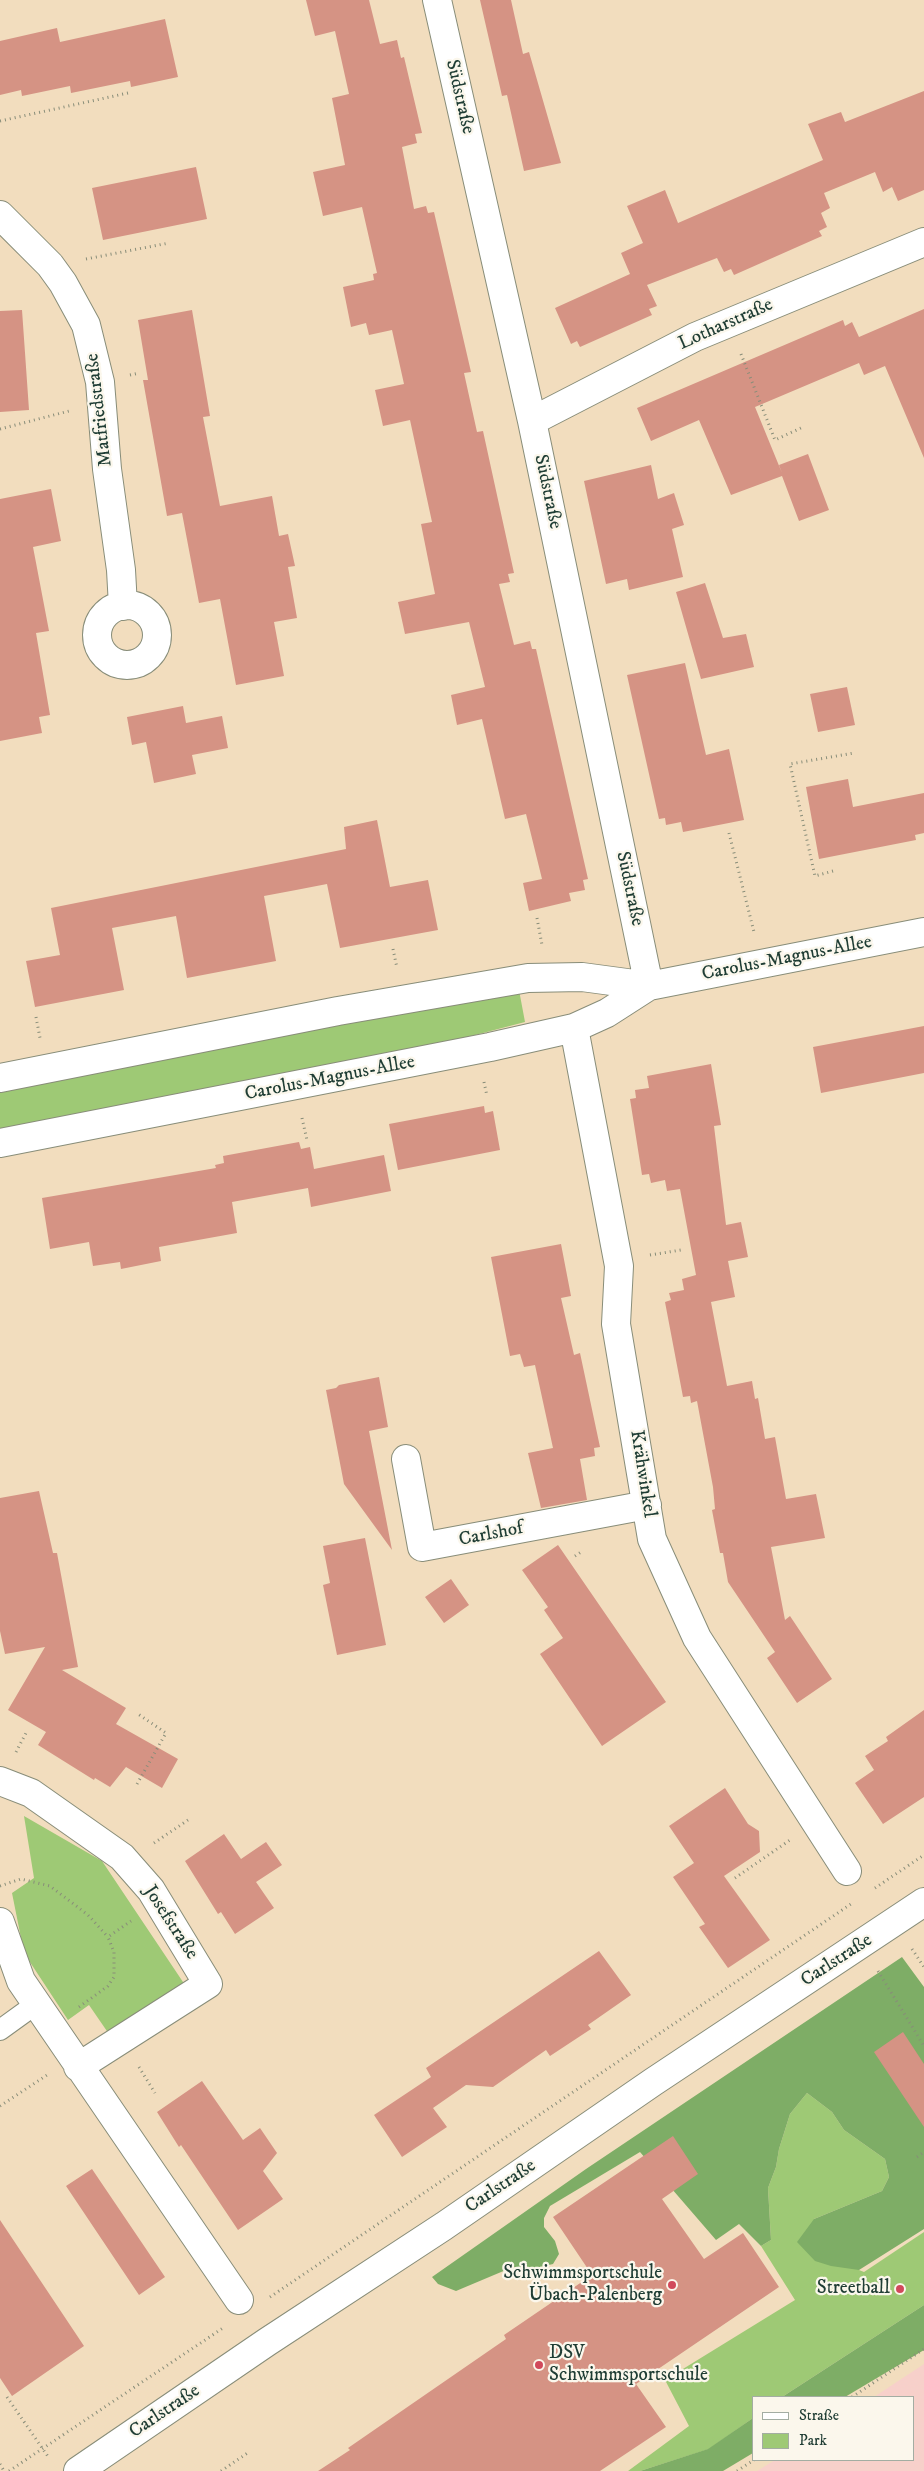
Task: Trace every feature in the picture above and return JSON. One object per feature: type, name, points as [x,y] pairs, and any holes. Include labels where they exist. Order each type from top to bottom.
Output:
[{"type":"street","name":"Südstraße","points":[[437,0],[532,421],[649,986]]},
{"type":"street","name":"Matfriedstraße","points":[[0,215],[50,265],[63,283],[86,326],[95,357],[101,402],[106,469],[121,570],[123,606]]},
{"type":"street","name":"Lotharstraße","points":[[532,421],[695,337],[924,242]]},
{"type":"street","name":"Carolus-Magnus-Allee","points":[[0,1078],[338,1011],[528,978],[582,977],[649,986],[924,932]]},
{"type":"street","name":"Carolus-Magnus-Allee","points":[[0,1143],[484,1048],[574,1028],[607,1013],[649,986]]},
{"type":"street","name":"Krähwinkel","points":[[574,1028],[619,1266],[616,1324],[652,1539],[697,1638],[847,1871]]},
{"type":"street","name":"Carlshof","points":[[406,1459],[422,1547],[647,1506]]},
{"type":"street","name":"Josefstraße","points":[[0,1781],[31,1793],[122,1857],[159,1902],[208,1984],[75,2063]]},
{"type":"street","name":"Carlstraße","points":[[66,2467],[444,2226],[661,2076],[862,1945],[924,1902]]},
{"type":"street","points":[[0,1922],[21,1982],[244,2308]]},
{"type":"lane","points":[[0,2030],[36,2004]]},
{"type":"path","points":[[0,121],[128,93]]},
{"type":"path","points":[[63,283],[86,259],[169,243]]},
{"type":"path","points":[[729,323],[775,440],[803,427]]},
{"type":"path","points":[[0,429],[101,402]]},
{"type":"path","points":[[833,871],[815,876],[790,764],[854,753]]},
{"type":"path","points":[[729,833],[761,963]]},
{"type":"path","points":[[137,1784],[166,1733],[138,1714]]},
{"type":"path","points":[[126,1862],[191,1818]]},
{"type":"path","points":[[735,1878],[815,1823]]},
{"type":"path","points":[[872,1890],[924,1855]]},
{"type":"path","points":[[0,1886],[21,1879],[50,1886],[88,1915],[108,1937],[114,1952],[114,1977],[108,1986],[51,2026]]},
{"type":"path","points":[[9,2471],[244,2308],[857,1900]]},
{"type":"path","points":[[108,1937],[159,1902]]},
{"type":"path","points":[[862,1945],[924,2046]]},
{"type":"path","points":[[0,2106],[75,2063]]},
{"type":"path","points":[[917,2157],[924,2152]]},
{"type":"path","points":[[854,2396],[924,2350]]},
{"type":"path","points":[[7,2397],[43,2449],[66,2467]]},
{"type":"path","points":[[221,2471],[249,2452]]},
{"type":"path","points":[[737,2471],[752,2461]]},
{"type":"path","points":[[0,2464],[4,2471]]},
{"type":"shaded area","points":[[924,2364],[924,2471],[757,2471],[773,2461],[914,2461],[914,2396],[876,2396]]},
{"type":"green space","points":[[519,990],[525,1022],[456,1040],[0,1130],[0,1089]]},
{"type":"green space","points":[[24,1816],[102,1861],[185,1985],[111,2037],[89,2005],[68,2020],[24,1953],[12,1893],[34,1878]]},
{"type":"green space","points":[[902,1957],[924,1987],[924,2229],[859,2270],[831,2266],[815,2261],[797,2242],[814,2219],[882,2191],[889,2177],[885,2159],[844,2130],[832,2112],[807,2093],[790,2114],[779,2149],[776,2167],[768,2188],[771,2240],[761,2246],[739,2224],[716,2240],[640,2152],[550,2206],[544,2218],[544,2227],[555,2241],[559,2254],[553,2264],[536,2268],[513,2267],[456,2291],[438,2284],[432,2277],[586,2169]]},
{"type":"green space","points":[[807,2093],[832,2112],[844,2130],[885,2159],[889,2177],[882,2191],[814,2219],[859,2270],[864,2272],[924,2232],[924,2305],[784,2396],[752,2396],[752,2419],[709,2449],[640,2471],[628,2471],[689,2426],[665,2380],[795,2300],[761,2246],[771,2240],[768,2188],[776,2167],[779,2149],[790,2114]]},
{"type":"green space","points":[[924,2305],[924,2350],[847,2396],[784,2396]]},
{"type":"green space","points":[[752,2419],[752,2454],[723,2471],[640,2471],[708,2449]]},
{"type":"building","points":[[306,0],[369,0],[380,44],[397,40],[401,58],[404,57],[422,133],[415,134],[417,143],[402,147],[414,209],[426,206],[428,213],[434,212],[471,372],[464,373],[477,432],[483,431],[514,573],[508,574],[510,582],[499,584],[514,645],[530,641],[532,649],[536,649],[588,879],[583,880],[585,890],[569,893],[571,901],[529,911],[523,883],[542,879],[526,814],[505,819],[482,719],[457,725],[451,695],[485,687],[469,622],[405,634],[398,602],[435,594],[421,524],[432,522],[410,420],[383,426],[375,390],[404,384],[392,330],[369,335],[366,323],[351,327],[343,287],[374,280],[373,274],[377,273],[362,207],[323,216],[313,172],[345,165],[332,98],[349,94],[335,31],[315,36]]},
{"type":"building","points":[[480,0],[511,0],[523,54],[529,52],[561,163],[524,171],[507,95],[502,96]]},
{"type":"building","points":[[165,19],[178,77],[131,87],[130,81],[71,93],[70,86],[22,96],[21,90],[0,95],[0,41],[57,28],[60,42]]},
{"type":"building","points":[[924,91],[924,190],[898,201],[892,187],[883,192],[875,172],[824,193],[830,208],[821,213],[827,227],[819,231],[822,236],[734,275],[731,269],[724,272],[717,258],[647,285],[657,306],[649,309],[652,315],[580,347],[577,341],[571,344],[555,308],[630,274],[621,253],[643,243],[627,206],[665,190],[678,223],[823,160],[808,124],[841,112],[845,122]]},
{"type":"building","points":[[196,167],[207,219],[103,240],[92,188]]},
{"type":"building","points":[[924,309],[924,458],[885,366],[864,375],[859,363],[755,407],[782,473],[779,465],[808,454],[829,510],[799,521],[782,476],[731,495],[699,420],[651,441],[637,408],[843,320],[845,326],[852,322],[859,337]]},
{"type":"building","points":[[22,310],[29,410],[0,412],[0,311]]},
{"type":"building","points":[[192,310],[210,416],[203,417],[220,506],[272,496],[279,536],[288,534],[295,566],[288,567],[297,618],[274,622],[284,676],[236,685],[220,599],[199,603],[182,513],[167,516],[143,380],[148,380],[138,320]]},
{"type":"building","points":[[651,465],[658,499],[674,493],[684,525],[672,529],[683,577],[629,590],[627,579],[606,584],[584,481]]},
{"type":"building","points":[[51,489],[61,541],[33,547],[49,631],[36,633],[50,715],[39,717],[42,733],[0,741],[0,499]]},
{"type":"building","points":[[705,583],[723,638],[746,634],[754,667],[701,679],[676,592]]},
{"type":"building","points":[[685,663],[706,755],[729,749],[744,820],[683,832],[681,822],[666,825],[665,818],[659,819],[627,675]]},
{"type":"building","points":[[847,687],[855,725],[818,732],[810,694]]},
{"type":"building","points":[[183,706],[186,723],[222,716],[228,748],[192,755],[196,774],[154,783],[146,742],[132,745],[127,717]]},
{"type":"building","points":[[848,779],[853,807],[924,793],[924,833],[915,835],[916,840],[819,859],[806,787]]},
{"type":"building","points":[[377,820],[390,887],[428,880],[438,930],[340,948],[327,884],[264,896],[276,961],[187,978],[176,916],[112,928],[124,990],[35,1007],[26,961],[60,955],[51,908],[346,849],[344,827]]},
{"type":"building","points":[[924,1026],[924,1073],[821,1093],[813,1047]]},
{"type":"building","points":[[711,1064],[721,1125],[714,1126],[726,1225],[741,1222],[748,1257],[728,1261],[735,1297],[711,1302],[727,1386],[752,1381],[755,1399],[758,1398],[765,1439],[775,1437],[786,1499],[816,1494],[825,1538],[771,1547],[785,1620],[790,1616],[832,1679],[797,1703],[767,1658],[775,1652],[728,1582],[723,1553],[720,1553],[712,1510],[715,1509],[713,1487],[697,1401],[691,1403],[690,1396],[683,1397],[665,1302],[671,1300],[669,1293],[684,1290],[682,1279],[696,1275],[680,1189],[667,1191],[665,1180],[651,1183],[649,1174],[642,1175],[630,1099],[636,1098],[635,1090],[649,1088],[647,1076]]},
{"type":"building","points":[[484,1106],[485,1113],[493,1111],[500,1150],[398,1170],[389,1124]]},
{"type":"building","points":[[299,1142],[301,1149],[310,1147],[314,1169],[384,1155],[391,1191],[311,1207],[308,1188],[232,1202],[237,1233],[159,1247],[161,1261],[121,1269],[120,1262],[93,1266],[89,1242],[50,1249],[42,1198],[216,1168],[215,1165],[224,1163],[223,1156]]},
{"type":"building","points":[[561,1244],[571,1296],[561,1298],[574,1355],[580,1353],[600,1447],[594,1448],[595,1456],[580,1459],[587,1500],[541,1508],[528,1453],[553,1448],[535,1365],[524,1367],[520,1354],[510,1356],[491,1257]]},
{"type":"building","points":[[379,1377],[388,1427],[369,1431],[392,1550],[344,1484],[326,1390],[336,1388],[339,1385]]},
{"type":"building","points":[[39,1491],[53,1553],[57,1553],[78,1667],[62,1670],[126,1708],[116,1724],[178,1759],[162,1788],[126,1767],[110,1787],[95,1778],[94,1780],[38,1745],[46,1732],[8,1710],[45,1647],[5,1654],[0,1631],[0,1498]]},
{"type":"building","points":[[365,1538],[386,1645],[337,1655],[323,1585],[330,1583],[323,1546]]},
{"type":"building","points":[[558,1545],[666,1702],[602,1746],[540,1654],[563,1638],[544,1610],[548,1607],[522,1570]]},
{"type":"building","points":[[451,1579],[469,1605],[444,1623],[425,1597]]},
{"type":"building","points":[[924,1710],[924,1797],[883,1824],[855,1783],[874,1770],[865,1756],[888,1741],[886,1737]]},
{"type":"building","points":[[725,1788],[748,1824],[759,1831],[760,1852],[724,1876],[770,1940],[728,1968],[699,1927],[705,1924],[673,1877],[694,1863],[669,1826]]},
{"type":"building","points":[[224,1834],[241,1859],[266,1842],[282,1865],[256,1882],[274,1908],[235,1934],[221,1912],[218,1914],[185,1861]]},
{"type":"building","points":[[599,1951],[631,1995],[588,2025],[591,2029],[550,2056],[546,2050],[493,2087],[466,2085],[433,2108],[447,2127],[402,2157],[374,2115],[431,2077],[426,2068]]},
{"type":"building","points":[[903,2032],[924,2064],[924,2127],[874,2052]]},
{"type":"building","points":[[202,2081],[243,2140],[260,2128],[277,2153],[263,2171],[283,2199],[238,2230],[181,2145],[179,2147],[157,2112]]},
{"type":"building","points":[[673,2136],[698,2174],[662,2199],[704,2259],[743,2233],[779,2287],[636,2384],[666,2427],[600,2471],[318,2471],[350,2450],[348,2448],[506,2339],[504,2335],[592,2275],[553,2217]]},
{"type":"building","points":[[92,2169],[165,2277],[139,2295],[66,2186]]},
{"type":"building","points":[[0,2220],[84,2346],[12,2396],[0,2378]]},
{"type":"place","name":"Schwimmsportschule Übach-Palenberg","points":[[672,2285]]},
{"type":"place","name":"Streetball","points":[[900,2289]]},
{"type":"place","name":"DSV Schwimmsportschule","points":[[539,2365]]}]
